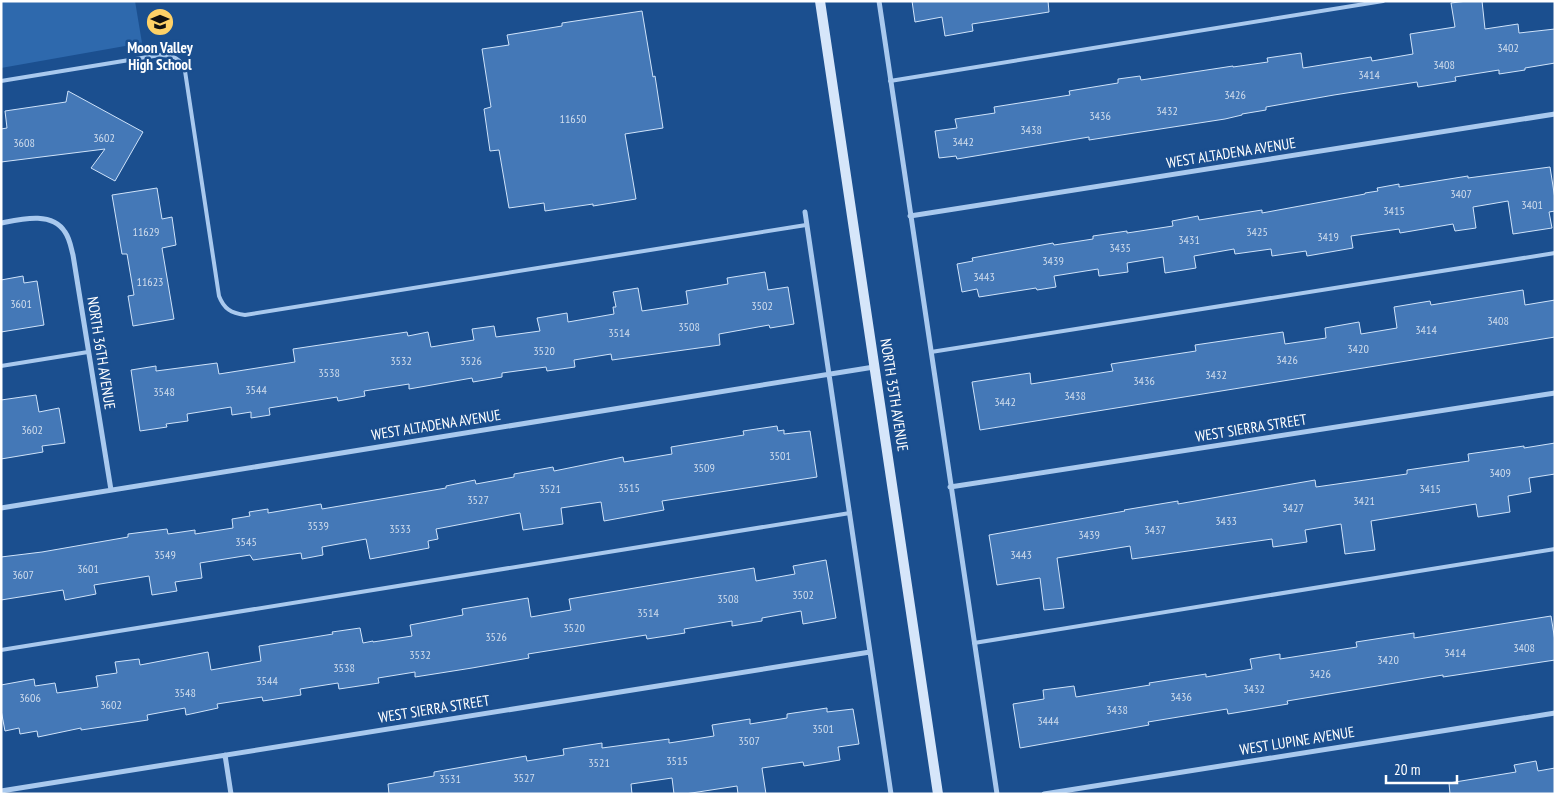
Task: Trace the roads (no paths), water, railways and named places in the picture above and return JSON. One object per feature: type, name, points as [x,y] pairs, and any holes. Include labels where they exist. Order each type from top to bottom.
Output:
[{"type":"main road","name":"NORTH 35TH AVENUE","points":[[820,1],[938,794]]},
{"type":"street","points":[[878,1],[997,794]]},
{"type":"street","name":"WEST ALTADENA AVENUE","points":[[910,216],[1555,114]]},
{"type":"street","points":[[805,212],[891,794]]},
{"type":"street","name":"NORTH 36TH AVENUE","points":[[1,223],[34,218],[46,219],[58,224],[66,232],[73,255],[111,490]]},
{"type":"street","name":"WEST ALTADENA AVENUE","points":[[1,508],[875,367]]},
{"type":"street","name":"WEST SIERRA STREET","points":[[950,487],[1555,393]]},
{"type":"street","name":"WEST SIERRA STREET","points":[[1,792],[870,652]]},
{"type":"street","name":"WEST LUPINE AVENUE","points":[[1044,794],[1555,712]]},
{"type":"street","points":[[225,756],[231,794]]},
{"type":"lane","points":[[890,81],[1383,1]]},
{"type":"lane","points":[[1,80],[160,55],[169,55],[183,63],[219,296],[222,304],[236,314],[245,315],[806,225]]},
{"type":"lane","points":[[931,352],[1555,253]]},
{"type":"lane","points":[[1,366],[88,352]]},
{"type":"lane","points":[[1,650],[850,513]]},
{"type":"lane","points":[[974,643],[1555,549]]},
{"type":"place","name":"Moon Valley High School","points":[[160,22]]}]
